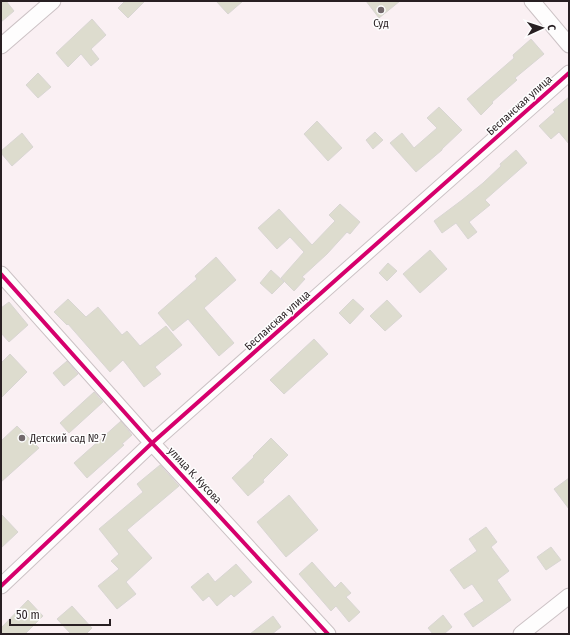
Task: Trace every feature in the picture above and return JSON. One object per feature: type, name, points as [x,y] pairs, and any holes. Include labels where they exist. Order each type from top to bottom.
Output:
[{"type":"street","points":[[1,46],[53,1]]},
{"type":"street","points":[[532,1],[569,45]]},
{"type":"street","name":"Бесланская улица","points":[[1,586],[152,443],[569,73]]},
{"type":"street","name":"улица К. Кусова","points":[[1,274],[152,443],[328,634]]},
{"type":"street","points":[[521,634],[569,596]]},
{"type":"building","points":[[1,1],[6,1],[14,11],[1,22]]},
{"type":"building","points":[[125,1],[145,1],[128,18],[118,8]]},
{"type":"building","points":[[216,1],[243,1],[228,14]]},
{"type":"building","name":"Суд","points":[[366,1],[400,1],[379,18]]},
{"type":"building","points":[[92,19],[106,35],[91,49],[99,59],[91,66],[81,54],[68,67],[56,53]]},
{"type":"building","points":[[531,39],[544,54],[515,78],[517,80],[492,102],[493,103],[481,115],[467,99],[514,58],[513,55]]},
{"type":"building","points":[[38,73],[51,87],[38,98],[26,85]]},
{"type":"building","points":[[569,97],[569,144],[559,132],[551,139],[539,126],[555,112],[553,110]]},
{"type":"building","points":[[439,107],[462,130],[442,150],[416,172],[390,143],[402,133],[414,148],[437,128],[427,118]]},
{"type":"building","points":[[317,121],[342,148],[328,161],[304,134]]},
{"type":"building","points":[[375,132],[383,140],[373,149],[366,140]]},
{"type":"building","points":[[22,133],[33,147],[12,166],[1,151]]},
{"type":"building","points":[[516,150],[527,163],[485,200],[490,205],[469,222],[477,232],[468,239],[456,223],[442,233],[434,221],[483,183],[501,166],[500,164]]},
{"type":"building","points":[[340,204],[360,222],[350,234],[347,232],[327,254],[302,277],[305,279],[294,291],[281,278],[304,252],[290,237],[277,249],[258,228],[279,209],[312,245],[335,221],[329,215]]},
{"type":"building","points":[[430,250],[447,269],[420,293],[403,274]]},
{"type":"building","points":[[216,257],[236,280],[204,308],[234,343],[219,356],[188,319],[173,331],[158,313],[197,279],[195,276]]},
{"type":"building","points":[[388,263],[397,271],[387,281],[379,273]]},
{"type":"building","points":[[271,270],[284,282],[272,294],[260,283]]},
{"type":"building","points":[[68,299],[86,317],[98,307],[122,335],[127,331],[140,346],[166,326],[182,345],[155,367],[161,374],[144,387],[123,360],[110,372],[68,324],[67,325],[54,312]]},
{"type":"building","points":[[353,299],[364,309],[350,324],[339,313]]},
{"type":"building","points":[[387,300],[402,316],[385,331],[370,316]]},
{"type":"building","points":[[9,302],[28,325],[9,342],[1,333],[1,308]]},
{"type":"building","points":[[314,339],[328,354],[284,394],[270,380]]},
{"type":"building","points":[[10,354],[27,372],[1,398],[1,363]]},
{"type":"building","points":[[67,361],[78,374],[64,386],[53,373]]},
{"type":"building","points":[[94,392],[103,402],[69,433],[60,423]]},
{"type":"building","points":[[121,421],[132,435],[122,444],[124,445],[87,478],[74,463]]},
{"type":"building","points":[[17,426],[39,448],[1,482],[1,441]]},
{"type":"building","points":[[271,438],[288,455],[263,480],[264,482],[248,496],[232,478]]},
{"type":"building","points":[[160,465],[179,486],[127,530],[152,558],[126,582],[136,594],[117,609],[98,586],[119,569],[111,561],[119,554],[99,529],[143,492],[137,484]]},
{"type":"building","points":[[569,478],[569,509],[554,489]]},
{"type":"building","points":[[289,495],[318,530],[286,557],[257,522]]},
{"type":"building","points":[[1,514],[18,532],[1,548]]},
{"type":"building","points":[[486,527],[497,542],[491,547],[509,571],[497,580],[511,600],[473,627],[464,614],[484,601],[472,584],[464,589],[450,570],[477,551],[469,539]]},
{"type":"building","points":[[551,547],[561,560],[546,570],[537,557]]},
{"type":"building","points":[[312,562],[335,588],[341,582],[351,593],[346,597],[360,612],[349,622],[336,606],[331,611],[299,574]]},
{"type":"building","points":[[236,564],[252,582],[234,597],[231,594],[217,606],[209,596],[203,601],[191,587],[208,573],[215,582]]},
{"type":"building","points":[[28,600],[43,616],[25,634],[1,634],[1,628]]},
{"type":"building","points":[[72,606],[92,628],[86,634],[71,634],[57,619]]},
{"type":"building","points":[[443,615],[452,627],[444,634],[433,634],[428,628]]},
{"type":"building","points":[[273,616],[281,627],[272,634],[250,634]]},
{"type":"cycle path","points":[[1,586],[152,443],[569,73]]},
{"type":"cycle path","points":[[1,274],[152,443],[328,634]]},
{"type":"place","name":"Суд","points":[[381,10]]},
{"type":"place","name":"Детский сад № 7","points":[[22,438]]}]
